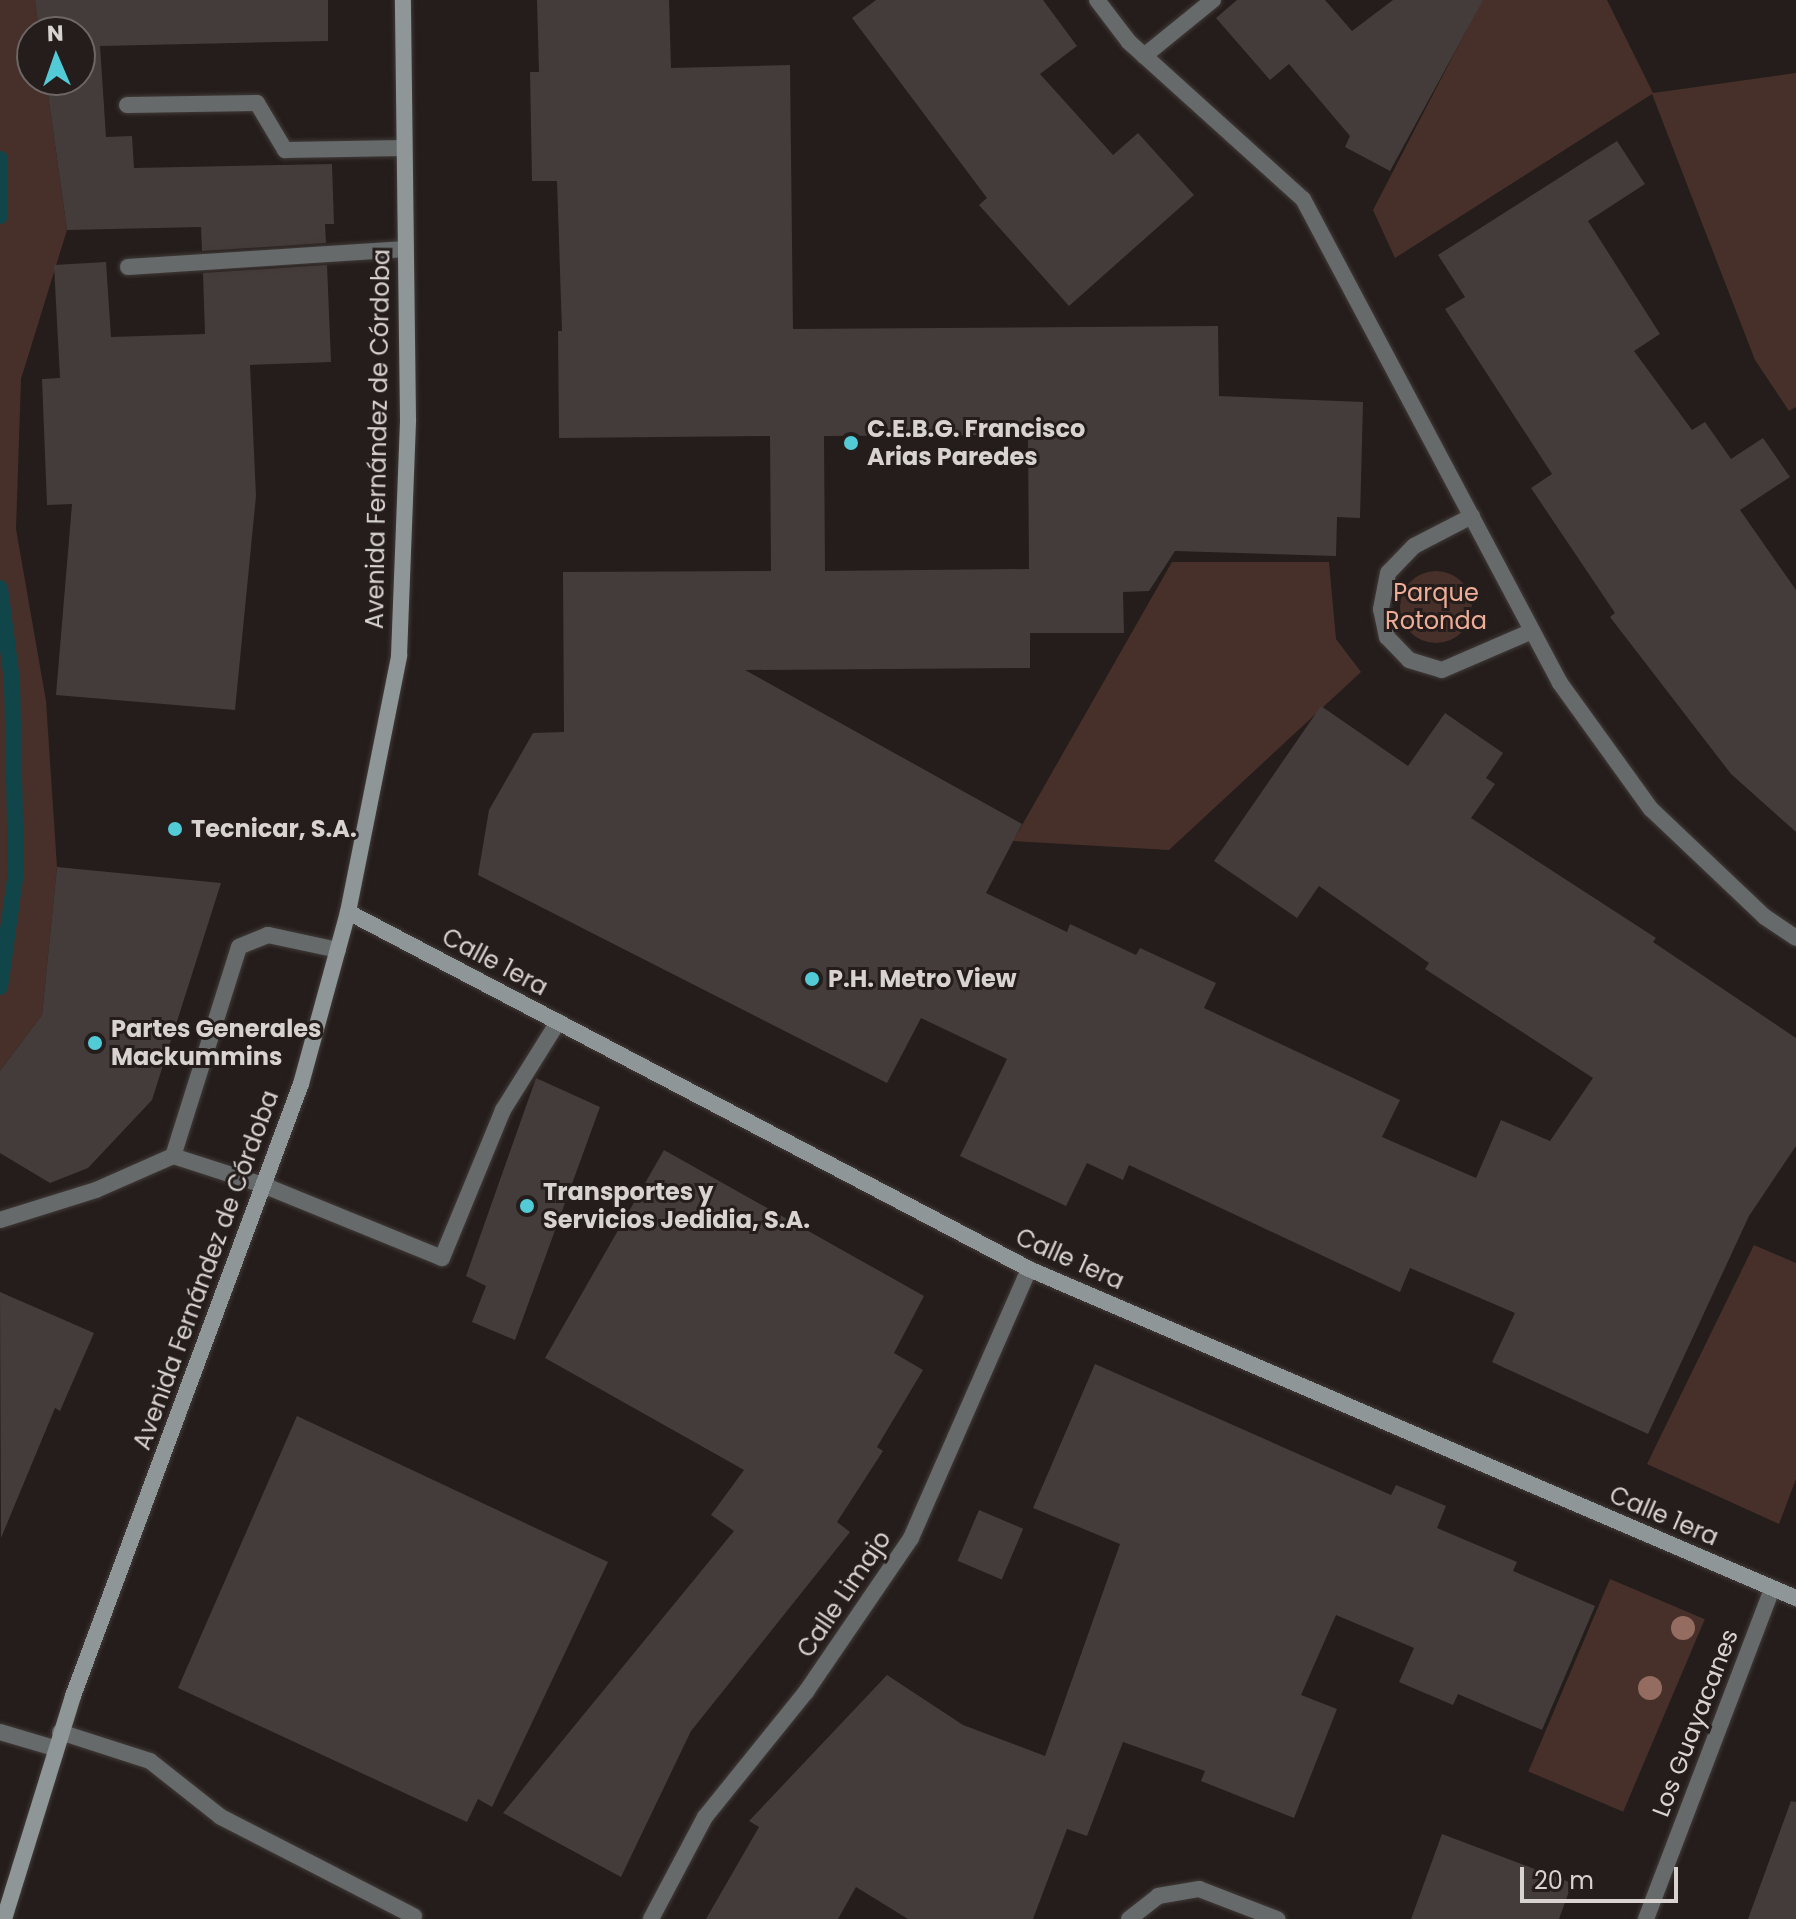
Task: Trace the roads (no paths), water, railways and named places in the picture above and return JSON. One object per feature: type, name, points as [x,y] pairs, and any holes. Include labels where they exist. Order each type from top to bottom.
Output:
[{"type":"main road","name":"Avenida Fernández de Córdoba","points":[[4,1919],[57,1740],[301,1084],[348,912],[399,656],[408,419],[403,0]]},
{"type":"main road","name":"Calle 1era","points":[[348,912],[1029,1269],[1796,1598]]},
{"type":"street","points":[[1097,0],[1144,56],[1303,199],[1560,683],[1651,809],[1765,917],[1796,938]]},
{"type":"street","points":[[1144,56],[1213,0]]},
{"type":"street","points":[[127,105],[257,103],[285,150],[404,148]]},
{"type":"street","points":[[128,267],[405,249]]},
{"type":"street","points":[[1472,516],[1414,546],[1388,573],[1381,609],[1387,637],[1409,660],[1442,670],[1532,631]]},
{"type":"street","points":[[173,1156],[239,947],[268,935],[338,950]]},
{"type":"street","points":[[0,1220],[96,1190],[173,1156],[263,1185],[442,1258],[503,1110],[558,1022]]},
{"type":"street","name":"Calle Limajo","points":[[651,1919],[705,1817],[806,1692],[911,1538],[1029,1269]]},
{"type":"street","name":"Los Guayacanes","points":[[1646,1919],[1772,1589]]},
{"type":"street","points":[[0,1732],[57,1740],[150,1761],[221,1817],[414,1916]]},
{"type":"street","points":[[1129,1919],[1158,1896],[1199,1889],[1277,1919]]},
{"type":"waterway","points":[[0,159],[0,216]]},
{"type":"waterway","points":[[0,588],[12,680],[16,872],[0,987]]},
{"type":"place","name":"C.E.B.G. Francisco Arias Paredes","points":[[851,443]]},
{"type":"place","name":"Tecnicar, S.A.","points":[[175,829]]},
{"type":"place","name":"P.H. Metro View","points":[[812,979]]},
{"type":"place","name":"Partes Generales Mackummins","points":[[95,1043]]},
{"type":"place","name":"Transportes y Servicios Jedidia, S.A.","points":[[527,1206]]},
{"type":"park label","name":"Parque Rotonda","points":[[1436,607]]}]
